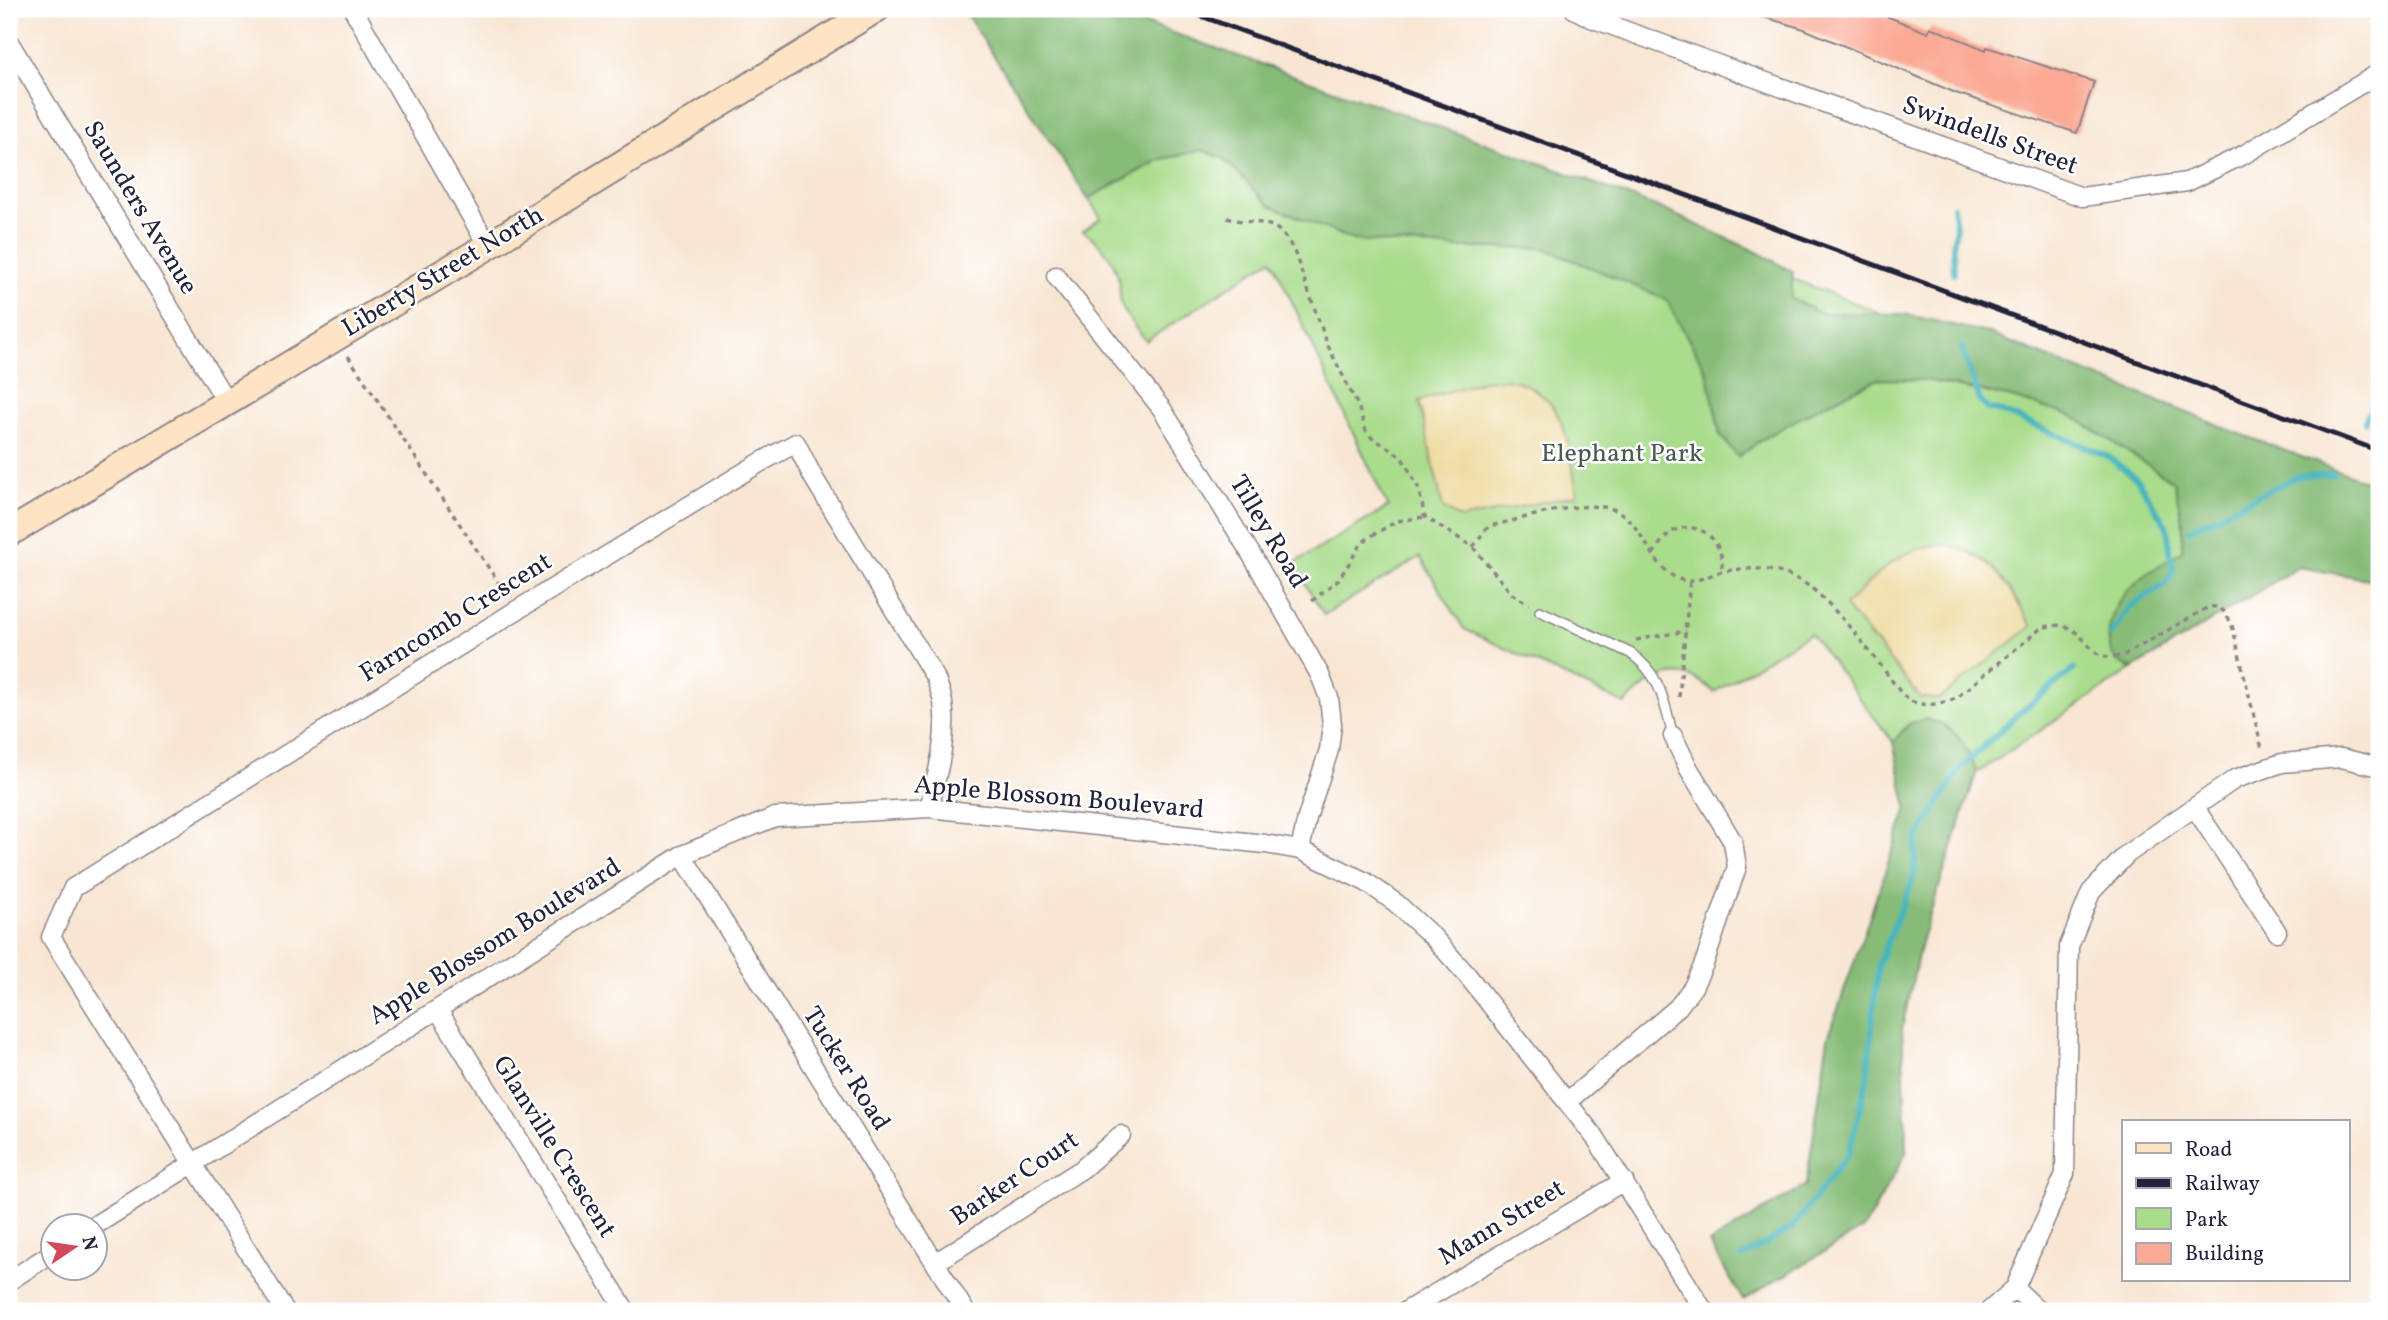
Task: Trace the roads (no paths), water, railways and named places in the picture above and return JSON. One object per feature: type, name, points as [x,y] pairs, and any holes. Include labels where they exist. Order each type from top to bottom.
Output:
[{"type":"main road","name":"Liberty Street North","points":[[9,533],[488,246],[876,9]]},
{"type":"street","points":[[352,9],[488,246]]},
{"type":"street","name":"Swindells Street","points":[[1574,9],[1592,13],[2082,197],[2186,181],[2245,154],[2379,73]]},
{"type":"street","name":"Saunders Avenue","points":[[9,41],[226,401]]},
{"type":"street","name":"Tilley Road","points":[[1056,276],[1162,410],[1254,559],[1320,675],[1329,698],[1332,724],[1329,750],[1307,818],[1300,850]]},
{"type":"street","name":"Farncomb Crescent","points":[[191,1163],[51,937],[73,888],[517,610],[796,443],[813,477],[935,677],[943,702],[944,726],[942,749],[929,808]]},
{"type":"street","points":[[1568,1101],[1678,1007],[1693,987],[1704,964],[1737,867],[1732,842],[1673,736]]},
{"type":"street","points":[[1989,1311],[2015,1288],[2065,1174],[2069,946],[2091,892],[2127,854],[2235,779],[2282,763],[2341,758],[2379,767]]},
{"type":"street","name":"Apple Blossom Boulevard","points":[[108,1217],[682,855],[775,817],[929,808],[1265,844],[1300,850],[1366,882],[1396,903],[1433,937],[1568,1101],[1624,1181],[1704,1311]]},
{"type":"street","points":[[2194,808],[2277,932]]},
{"type":"street","name":"Tucker Road","points":[[682,855],[965,1311]]},
{"type":"street","name":"Glanville Crescent","points":[[438,1010],[626,1311]]},
{"type":"street","name":"Barker Court","points":[[935,1263],[1082,1169],[1121,1135]]},
{"type":"street","points":[[191,1163],[285,1311]]},
{"type":"street","name":"Mann Street","points":[[1406,1311],[1624,1181]]},
{"type":"street","points":[[9,1281],[38,1262]]},
{"type":"street","points":[[2015,1288],[2039,1311]]},
{"type":"lane","points":[[1540,611],[1630,653],[1652,671],[1661,692],[1673,736]]},
{"type":"waterway","points":[[1953,206],[1956,226],[1953,247],[1954,274]]},
{"type":"waterway","points":[[1962,348],[1980,401],[1988,409],[2002,412],[2107,456],[2137,479],[2167,527],[2173,571],[2166,583],[2128,608],[2111,635]]},
{"type":"waterway","points":[[2365,421],[2379,391]]},
{"type":"waterway","points":[[2189,530],[2298,476],[2333,474]]},
{"type":"waterway","points":[[1742,1257],[1792,1228],[1849,1153],[1867,1080],[1878,965],[1914,877],[1916,840],[1960,769],[2019,713],[2074,669]]},
{"type":"railway","points":[[1182,9],[2379,451]]},
{"type":"park label","name":"Elephant Park","points":[[1622,454]]}]
